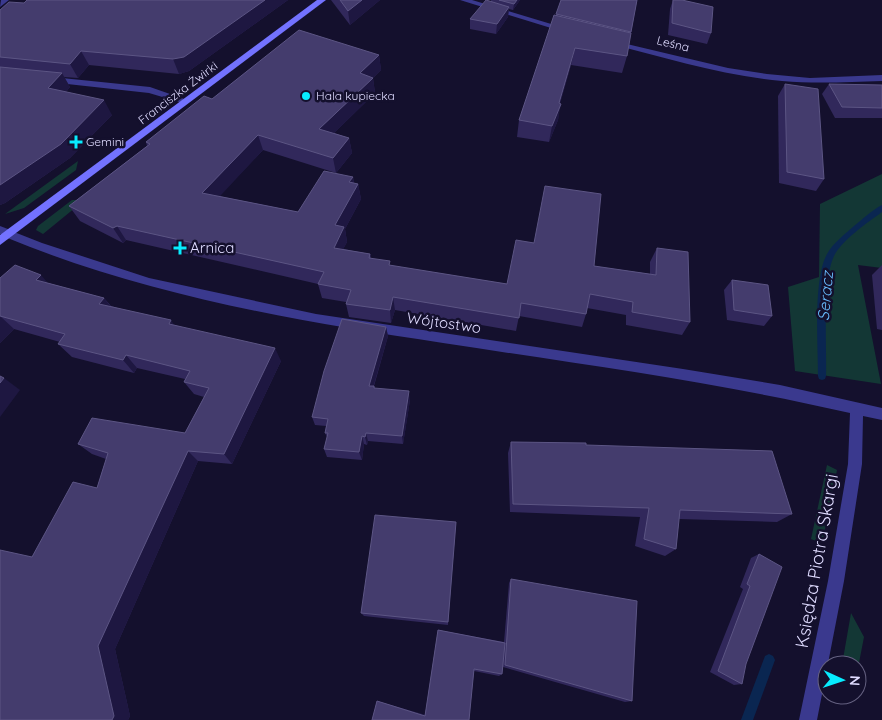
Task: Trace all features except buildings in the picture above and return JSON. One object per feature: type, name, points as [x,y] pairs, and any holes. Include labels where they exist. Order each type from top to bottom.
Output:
[{"type":"main road","name":"Franciszka Żwirki","points":[[3,235],[322,0]]},
{"type":"street","points":[[0,5],[5,0]]},
{"type":"street","points":[[464,0],[575,32]]},
{"type":"street","name":"Leśna","points":[[602,39],[706,65],[767,77],[830,80],[882,78]]},
{"type":"street","points":[[47,80],[150,90],[186,101]]},
{"type":"street","name":"Wójtostwo","points":[[3,235],[149,282],[316,319],[682,374],[780,392],[882,414]]},
{"type":"street","name":"Księdza Piotra Skargi","points":[[808,720],[836,581],[853,473],[857,408]]},
{"type":"green space","points":[[78,161],[76,170],[24,208],[5,214]]},
{"type":"green space","points":[[882,174],[882,268],[858,265],[881,384],[795,371],[788,287],[819,277],[820,204]]},
{"type":"green space","points":[[72,200],[82,200],[81,203],[43,234],[36,230],[38,226]]},
{"type":"green space","points":[[827,465],[837,470],[823,539],[816,541],[811,539]]},
{"type":"green space","points":[[851,613],[864,637],[860,655],[844,655]]},
{"type":"waterway","name":"Seracz","points":[[822,376],[822,313],[827,263],[831,254],[841,242],[882,208]]},
{"type":"waterway","name":"Seracz","points":[[747,720],[769,660]]},
{"type":"place","name":"Hala kupiecka","points":[[306,96]]},
{"type":"place","name":"Gemini","points":[[76,142]]},
{"type":"place","name":"Arnica","points":[[180,248]]}]
